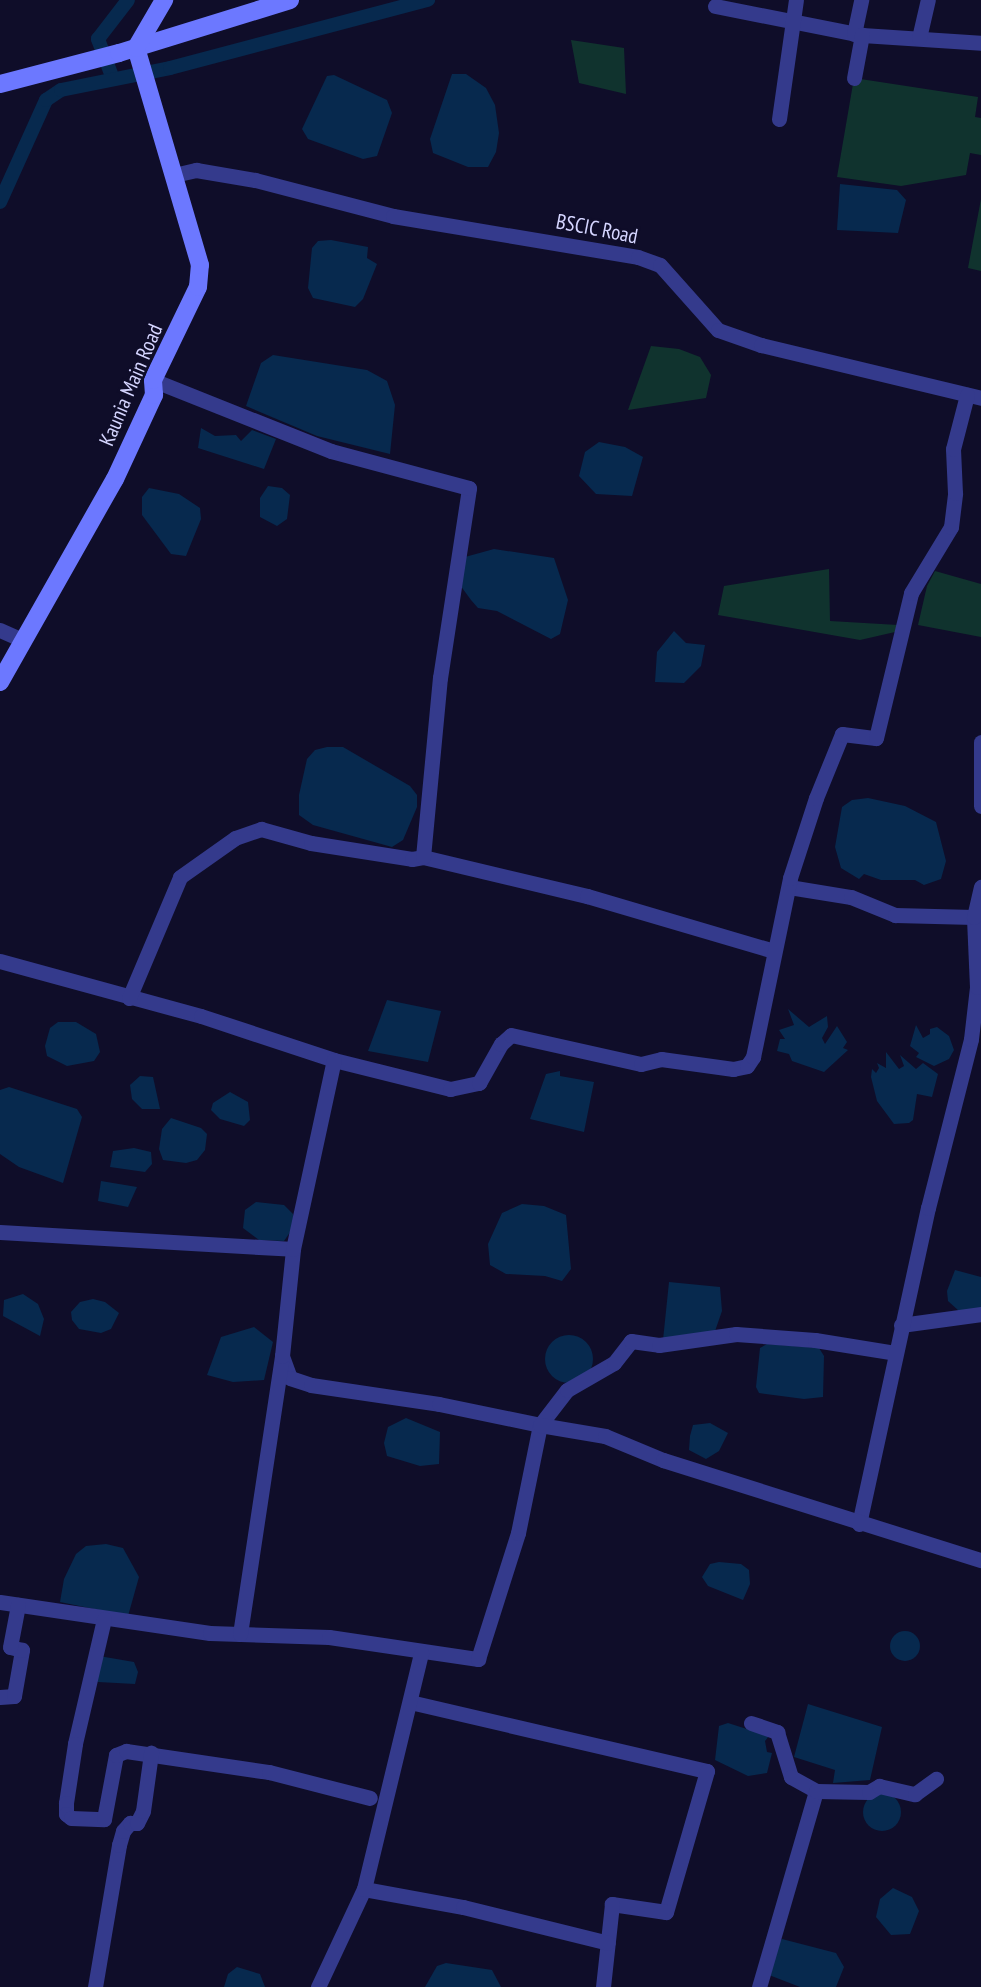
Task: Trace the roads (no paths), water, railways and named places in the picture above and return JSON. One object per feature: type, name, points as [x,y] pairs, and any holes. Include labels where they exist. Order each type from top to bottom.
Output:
[{"type":"street","points":[[138,53],[164,0]]},
{"type":"street","points":[[0,84],[113,55],[138,53],[290,0]]},
{"type":"street","points":[[779,119],[796,0]]},
{"type":"street","points":[[854,78],[861,0]]},
{"type":"street","points":[[919,38],[928,0]]},
{"type":"street","points":[[725,5],[858,34],[981,43]]},
{"type":"street","name":"Kaunia Main Road","points":[[0,682],[115,478],[154,395],[153,380],[198,287],[200,265],[138,53]]},
{"type":"street","name":"BSCIC Road","points":[[174,175],[196,170],[255,180],[393,216],[638,257],[660,265],[718,330],[761,345],[974,397]]},
{"type":"street","points":[[153,380],[331,451],[469,488],[440,678],[423,857]]},
{"type":"street","points":[[0,961],[201,1016],[333,1060],[450,1089],[462,1089],[479,1083],[501,1044],[511,1035],[641,1064],[661,1059],[733,1069],[747,1066],[753,1057],[774,951],[804,829],[842,734],[876,738],[911,593],[951,527],[955,493],[953,449],[974,397]]},
{"type":"street","points":[[0,630],[22,640]]},
{"type":"street","points":[[981,742],[981,806]]},
{"type":"street","points":[[129,998],[180,877],[235,838],[261,829],[311,843],[412,860],[423,857],[587,896],[774,951]]},
{"type":"street","points":[[859,1524],[872,1479],[901,1325],[971,1039],[979,979],[974,917],[981,886]]},
{"type":"street","points":[[789,887],[851,897],[895,915],[974,917]]},
{"type":"street","points":[[240,1634],[282,1356],[293,1249],[333,1060]]},
{"type":"street","points":[[0,1232],[293,1249]]},
{"type":"street","points":[[901,1325],[981,1314]]},
{"type":"street","points":[[0,1602],[104,1619],[240,1634],[329,1637],[421,1653],[481,1657],[518,1533],[540,1425],[567,1390],[614,1363],[631,1341],[659,1344],[735,1334],[815,1340],[895,1353]]},
{"type":"street","points":[[282,1356],[290,1378],[311,1385],[440,1404],[604,1436],[663,1460],[859,1524],[981,1560]]},
{"type":"street","points":[[0,1697],[14,1696],[22,1650],[10,1647],[18,1605]]},
{"type":"street","points":[[104,1619],[75,1744],[66,1814],[77,1819],[104,1819],[116,1755],[126,1751],[268,1772],[370,1798]]},
{"type":"street","points":[[318,1987],[364,1889],[421,1653]]},
{"type":"street","points":[[410,1702],[707,1771],[666,1912],[612,1904],[603,1987]]},
{"type":"street","points":[[751,1723],[777,1732],[791,1777],[816,1791],[869,1792],[879,1786],[915,1794],[936,1779]]},
{"type":"street","points":[[95,1987],[119,1845],[123,1831],[130,1823],[137,1823],[143,1811],[151,1753]]},
{"type":"street","points":[[759,1987],[816,1791]]},
{"type":"street","points":[[364,1889],[463,1907],[608,1943]]},
{"type":"water","points":[[452,74],[466,74],[486,88],[495,105],[499,133],[496,152],[488,167],[468,167],[433,153],[430,139]]},
{"type":"water","points":[[334,75],[387,100],[392,113],[377,156],[363,159],[308,139],[302,129],[327,76]]},
{"type":"water","points":[[840,184],[897,190],[906,200],[898,233],[837,230]]},
{"type":"water","points":[[331,240],[368,247],[367,258],[377,264],[363,299],[355,307],[313,298],[308,288],[312,248],[318,241]]},
{"type":"water","points":[[273,355],[367,370],[387,381],[395,405],[390,454],[317,436],[246,406],[261,363]]},
{"type":"water","points":[[201,428],[215,436],[236,435],[241,441],[252,430],[276,439],[264,469],[198,448]]},
{"type":"water","points":[[599,442],[625,447],[643,457],[632,496],[596,494],[579,476],[585,452]]},
{"type":"water","points":[[268,486],[282,488],[290,495],[287,519],[277,526],[260,517],[260,498]]},
{"type":"water","points":[[149,488],[179,494],[200,508],[201,519],[186,556],[171,554],[142,515],[142,497]]},
{"type":"water","points":[[494,549],[554,558],[568,600],[560,634],[551,639],[497,611],[478,608],[471,600],[460,585],[465,557]]},
{"type":"water","points":[[674,631],[686,643],[705,645],[701,666],[684,683],[655,682],[657,652]]},
{"type":"water","points":[[343,747],[410,786],[417,795],[417,807],[403,840],[392,847],[313,825],[299,815],[299,795],[307,759],[315,750]]},
{"type":"water","points":[[868,798],[905,806],[936,822],[946,861],[941,879],[924,885],[915,880],[881,880],[864,874],[859,879],[841,868],[835,847],[842,807],[852,800]]},
{"type":"water","points":[[387,1000],[441,1011],[428,1062],[368,1051]]},
{"type":"water","points":[[788,1009],[809,1027],[827,1016],[828,1027],[822,1038],[825,1044],[837,1026],[847,1042],[843,1048],[848,1050],[824,1072],[792,1061],[789,1054],[777,1051],[780,1039],[785,1039],[779,1030],[794,1025]]},
{"type":"water","points":[[58,1022],[76,1022],[96,1034],[100,1052],[94,1061],[67,1066],[47,1056],[45,1046],[50,1028]]},
{"type":"water","points":[[916,1025],[923,1038],[930,1034],[930,1029],[937,1027],[949,1036],[954,1050],[949,1059],[934,1066],[916,1057],[919,1053],[910,1046]]},
{"type":"water","points":[[886,1052],[899,1069],[904,1066],[900,1055],[916,1069],[923,1063],[938,1074],[932,1097],[917,1094],[913,1120],[909,1123],[894,1124],[877,1101],[871,1077],[872,1069],[876,1073],[879,1068],[877,1063],[886,1068]]},
{"type":"water","points":[[560,1071],[560,1076],[594,1082],[584,1132],[530,1119],[546,1074]]},
{"type":"water","points":[[140,1076],[153,1077],[160,1109],[142,1109],[132,1099],[130,1085]]},
{"type":"water","points":[[9,1087],[77,1109],[82,1117],[63,1183],[19,1167],[0,1154],[0,1090]]},
{"type":"water","points":[[230,1092],[248,1102],[250,1120],[244,1126],[220,1119],[211,1110],[213,1103]]},
{"type":"water","points":[[171,1118],[201,1128],[207,1134],[205,1150],[197,1160],[186,1163],[163,1160],[159,1149],[162,1129]]},
{"type":"water","points":[[134,1148],[151,1152],[152,1164],[145,1172],[110,1167],[113,1151]]},
{"type":"water","points":[[101,1181],[137,1187],[128,1207],[98,1201]]},
{"type":"water","points":[[256,1202],[284,1205],[293,1214],[293,1228],[284,1241],[259,1240],[243,1228],[245,1210]]},
{"type":"water","points":[[522,1204],[544,1206],[566,1215],[571,1269],[562,1281],[545,1276],[506,1274],[490,1265],[488,1244],[502,1213]]},
{"type":"water","points":[[955,1270],[981,1277],[981,1309],[959,1311],[948,1301],[947,1291]]},
{"type":"water","points":[[669,1282],[720,1287],[722,1311],[714,1334],[663,1340]]},
{"type":"water","points":[[23,1294],[38,1304],[44,1319],[40,1336],[3,1316],[4,1300]]},
{"type":"water","points":[[93,1299],[105,1302],[119,1313],[111,1329],[101,1333],[79,1329],[72,1320],[71,1312],[80,1302]]},
{"type":"water","points":[[254,1327],[273,1342],[264,1380],[233,1382],[207,1375],[221,1337]]},
{"type":"water","points":[[564,1335],[574,1335],[586,1342],[593,1354],[593,1364],[586,1376],[574,1383],[564,1383],[549,1372],[545,1364],[545,1354],[556,1339]]},
{"type":"water","points":[[767,1344],[819,1348],[824,1356],[823,1397],[804,1399],[759,1393],[756,1387],[760,1348]]},
{"type":"water","points":[[406,1418],[440,1432],[439,1464],[420,1466],[387,1456],[384,1443],[388,1427]]},
{"type":"water","points":[[710,1423],[728,1433],[719,1451],[706,1459],[689,1450],[690,1436],[693,1425]]},
{"type":"water","points":[[106,1544],[123,1548],[139,1577],[128,1616],[60,1602],[64,1579],[76,1554],[86,1546]]},
{"type":"water","points":[[719,1562],[741,1564],[749,1570],[750,1584],[743,1600],[708,1586],[702,1577],[710,1564]]},
{"type":"water","points":[[905,1631],[916,1635],[920,1646],[916,1657],[905,1661],[894,1657],[890,1646],[894,1635]]},
{"type":"water","points":[[99,1656],[134,1662],[138,1672],[135,1684],[98,1682],[95,1678]]},
{"type":"water","points":[[808,1704],[882,1727],[870,1780],[833,1783],[835,1770],[794,1757]]},
{"type":"water","points":[[728,1723],[769,1736],[765,1741],[767,1752],[772,1753],[767,1773],[748,1776],[715,1760],[719,1726]]},
{"type":"water","points":[[882,1793],[896,1798],[901,1812],[896,1826],[882,1831],[868,1826],[863,1812],[868,1798]]},
{"type":"water","points":[[893,1888],[912,1897],[919,1911],[910,1934],[891,1935],[876,1917],[880,1899]]},
{"type":"water","points":[[782,1939],[836,1953],[844,1967],[836,1987],[800,1987],[769,1975],[774,1946]]},
{"type":"water","points":[[446,1963],[492,1970],[501,1987],[425,1987],[437,1966]]},
{"type":"water","points":[[237,1967],[260,1974],[265,1987],[224,1987],[228,1974]]},
{"type":"waterway","points":[[113,79],[98,39],[128,0]]},
{"type":"waterway","points":[[0,202],[46,100],[61,90],[170,68],[428,0]]}]
